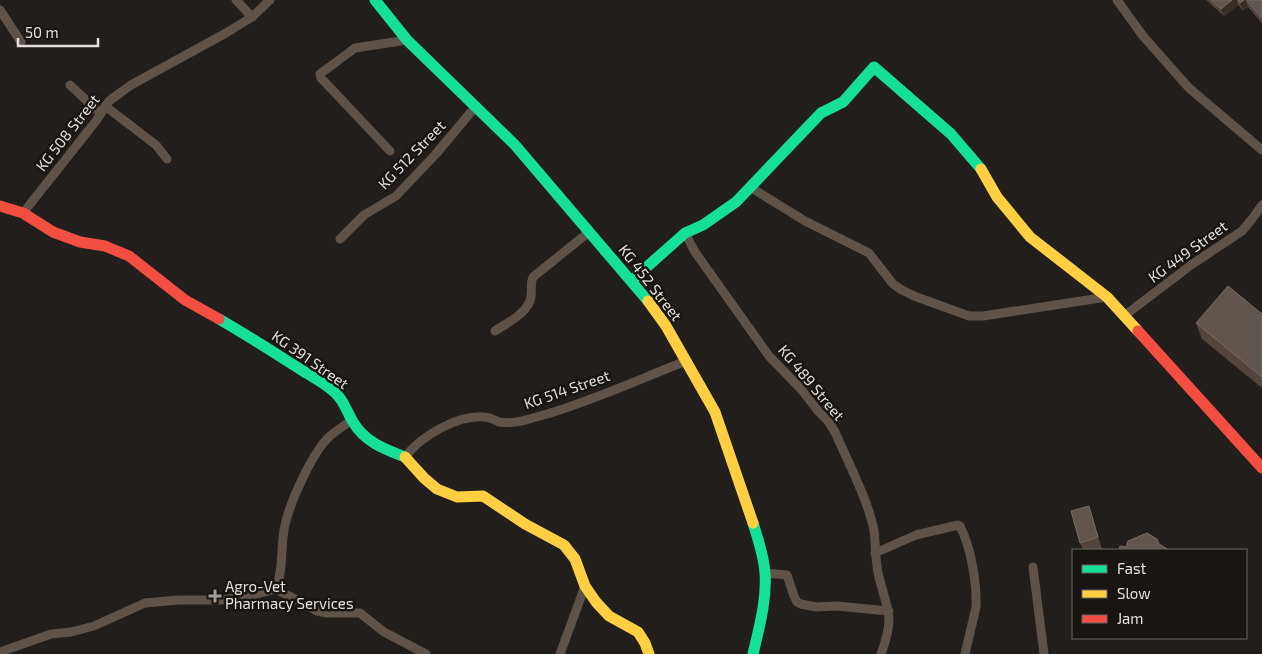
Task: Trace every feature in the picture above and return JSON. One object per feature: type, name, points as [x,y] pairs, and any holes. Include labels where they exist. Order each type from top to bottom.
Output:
[{"type":"street","points":[[236,0],[252,16]]},
{"type":"street","name":"KG 508 Street","points":[[23,213],[109,101],[131,85],[226,33],[252,16],[270,0]]},
{"type":"street","name":"KG 452 Street","points":[[375,0],[407,40],[515,145],[631,281],[666,326],[715,412],[760,547],[765,573],[762,613],[753,654]]},
{"type":"street","points":[[1117,0],[1143,36],[1190,88],[1262,150]]},
{"type":"street","points":[[0,10],[21,42]]},
{"type":"street","points":[[390,151],[320,78],[320,74],[355,48],[407,40]]},
{"type":"street","points":[[631,281],[685,233],[703,225],[736,202],[821,113],[843,102],[874,67],[960,144],[983,171],[1006,210],[1030,237],[1107,297],[1262,468]]},
{"type":"street","points":[[70,85],[156,145],[167,159]]},
{"type":"street","name":"KG 512 Street","points":[[340,239],[364,215],[396,196],[435,155],[476,106]]},
{"type":"street","points":[[750,187],[805,221],[868,254],[898,287],[914,296],[970,316],[984,316],[1107,297]]},
{"type":"street","name":"KG 449 Street","points":[[1124,316],[1191,265],[1242,231],[1262,204]]},
{"type":"street","name":"KG 391 Street","points":[[0,206],[23,213],[53,232],[80,242],[106,246],[129,256],[185,300],[255,340],[334,391],[345,404],[360,432],[367,439],[385,450],[405,456]]},
{"type":"street","points":[[495,332],[528,306],[531,297],[530,283],[533,277],[589,232]]},
{"type":"street","name":"KG 489 Street","points":[[685,233],[695,252],[769,356],[801,389],[835,432],[867,508],[874,531],[878,576],[889,611],[889,634],[881,654]]},
{"type":"street","name":"KG 514 Street","points":[[405,456],[430,434],[450,424],[484,417],[508,422],[525,420],[561,410],[686,361]]},
{"type":"street","points":[[276,590],[281,572],[285,524],[292,500],[319,449],[330,436],[352,420]]},
{"type":"street","points":[[405,456],[424,478],[438,489],[456,497],[483,496],[526,524],[564,545],[575,559],[585,586],[596,602],[609,616],[638,632],[649,654]]},
{"type":"street","points":[[875,553],[921,533],[960,526],[970,557],[976,599],[965,654]]},
{"type":"street","points":[[1033,568],[1044,654]]},
{"type":"street","points":[[765,573],[787,575],[794,596],[797,602],[801,604],[816,607],[836,606],[889,611]]},
{"type":"street","points":[[560,654],[585,586]]},
{"type":"street","points":[[0,652],[50,634],[71,632],[94,626],[145,603],[178,600],[220,600],[276,590],[317,611],[327,613],[360,612],[384,632],[426,654]]},
{"type":"building","points":[[1211,0],[1232,0],[1221,9]]},
{"type":"building","points":[[1246,0],[1262,0],[1262,18]]},
{"type":"building","points":[[1228,286],[1262,314],[1262,377],[1196,323]]},
{"type":"building","points":[[1089,506],[1098,537],[1080,543],[1071,511]]},
{"type":"building","points":[[1147,533],[1167,549],[1119,549],[1120,546],[1126,547],[1128,541]]},
{"type":"traffic: fast","points":[[375,0],[407,40],[515,145],[648,301]]},
{"type":"traffic: fast","points":[[631,281],[685,233],[703,225],[736,202],[821,113],[843,102],[874,67],[951,134],[981,169]]},
{"type":"traffic: fast","points":[[219,319],[328,387],[339,397],[353,422],[363,435],[382,448],[405,457]]},
{"type":"traffic: fast","points":[[753,523],[765,573],[762,614],[753,654]]},
{"type":"traffic: slow","points":[[981,169],[997,197],[1030,237],[1107,297],[1138,331]]},
{"type":"traffic: slow","points":[[648,301],[666,326],[715,412],[753,523]]},
{"type":"traffic: slow","points":[[405,457],[437,489],[457,497],[483,496],[525,524],[564,545],[575,559],[585,586],[596,602],[609,616],[638,632],[649,654]]},
{"type":"traffic: jam","points":[[0,206],[23,213],[53,232],[80,242],[105,246],[129,256],[185,300],[219,319]]},
{"type":"traffic: jam","points":[[1138,331],[1262,468]]},
{"type":"place","name":"Agro-Vet Pharmacy Services","points":[[215,596]]}]
